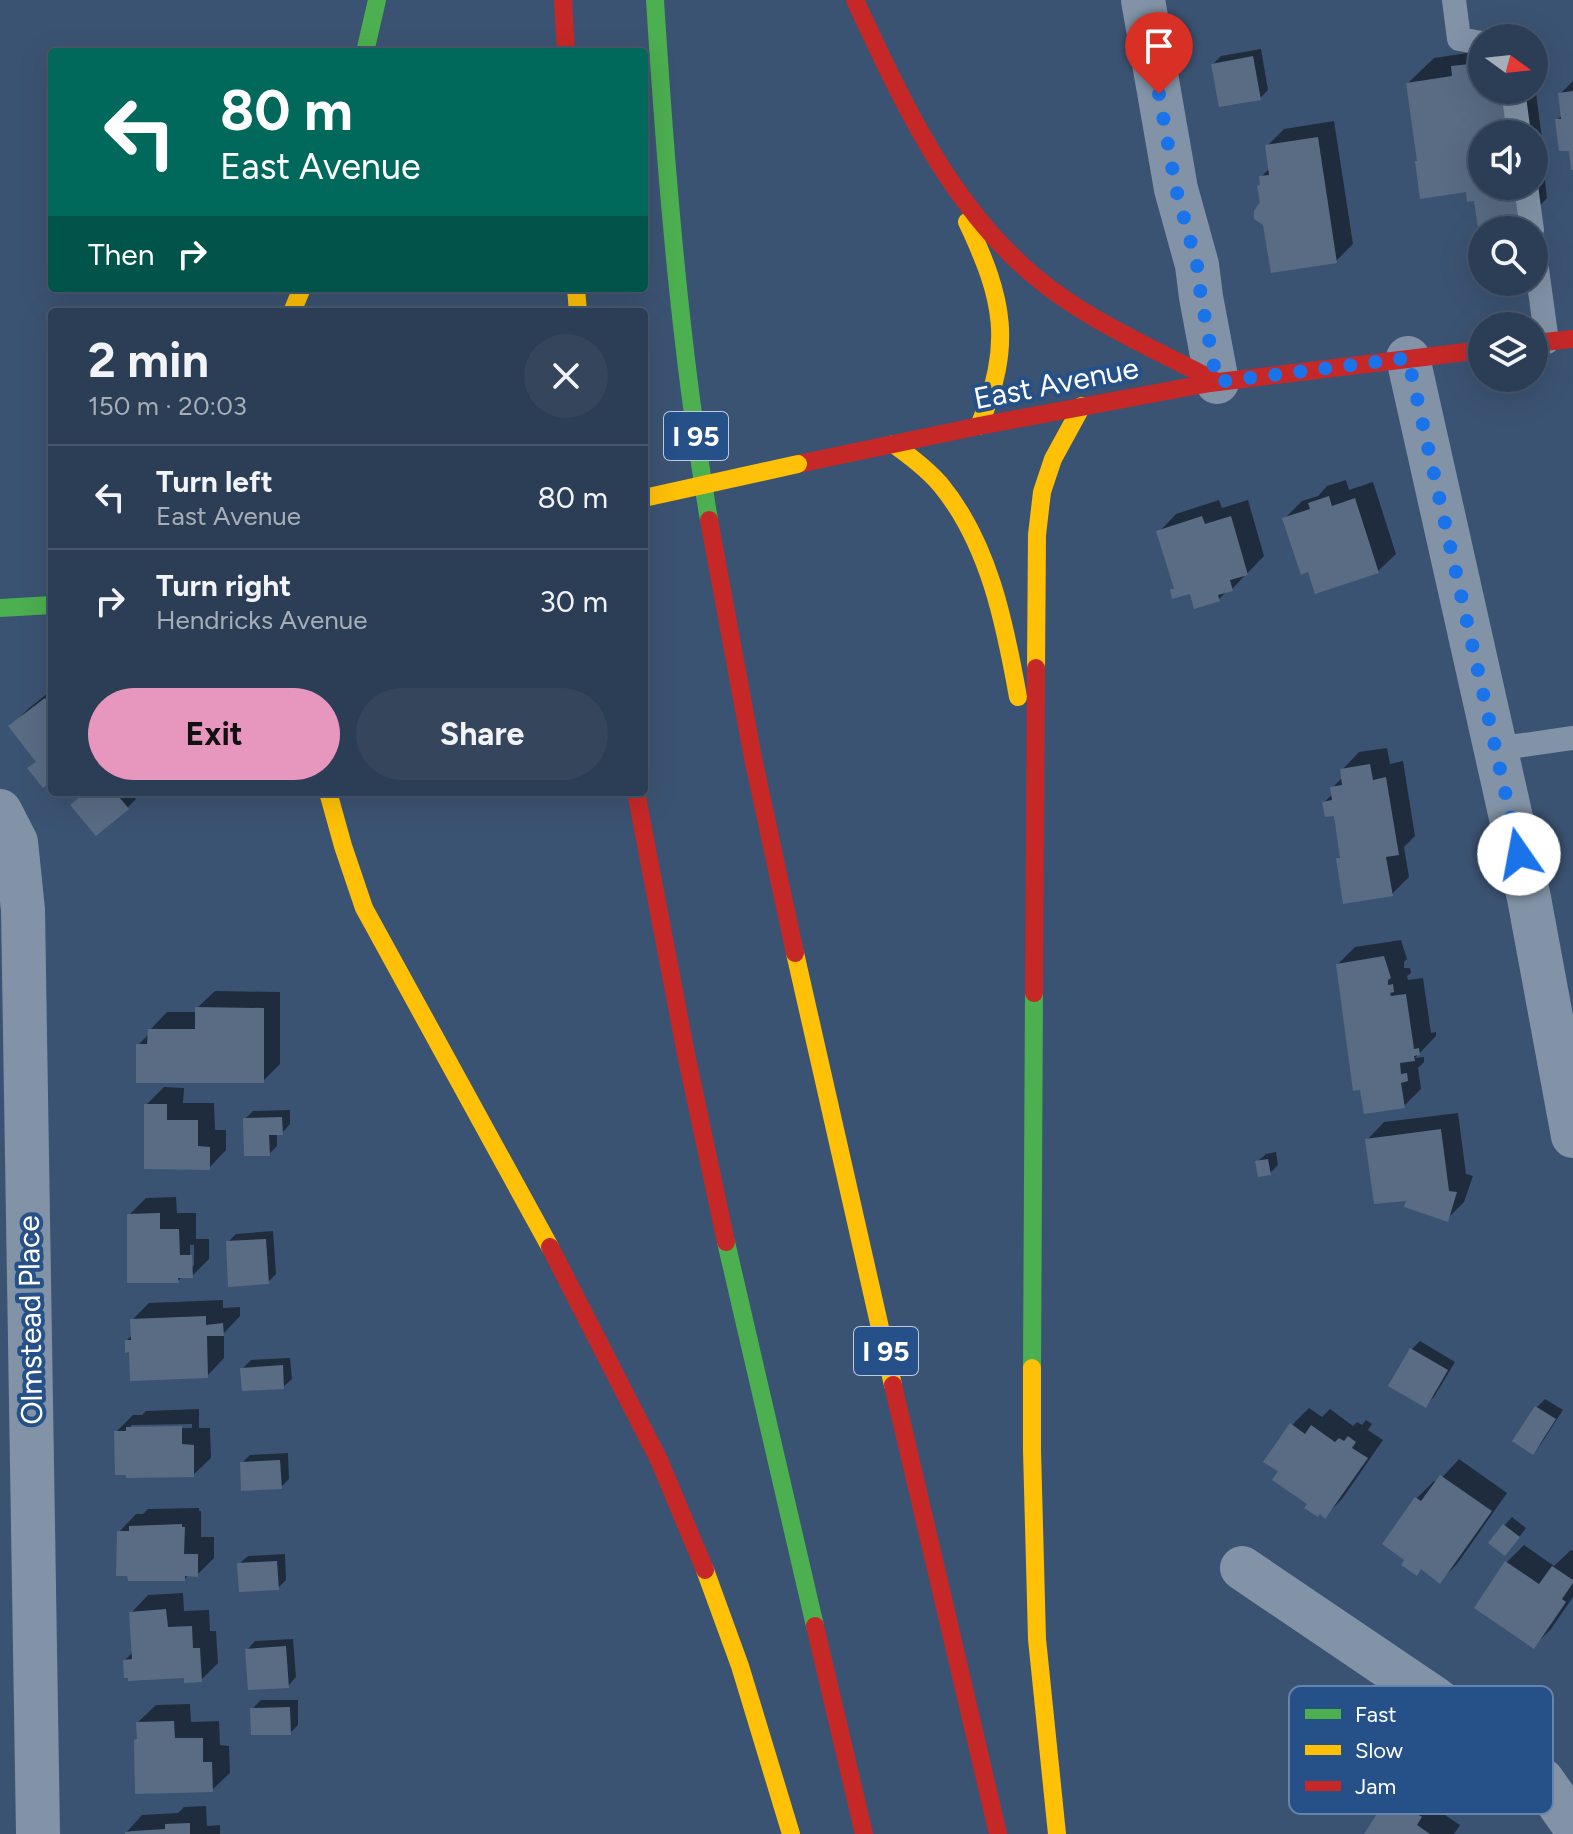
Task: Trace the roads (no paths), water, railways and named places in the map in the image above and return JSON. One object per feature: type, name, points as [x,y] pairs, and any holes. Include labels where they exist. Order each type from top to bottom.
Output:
[{"type":"main road","points":[[366,48],[377,0]]},
{"type":"main road","points":[[563,0],[566,48]]},
{"type":"main road","name":"I 95","points":[[655,0],[670,212],[690,398],[740,697],[775,868],[998,1834]]},
{"type":"main road","points":[[855,0],[994,284],[1001,318],[1000,352],[988,406],[979,426]]},
{"type":"main road","points":[[924,137],[982,222],[1032,274],[1100,319],[1217,382]]},
{"type":"main road","points":[[1548,341],[1573,339]]},
{"type":"main road","name":"East Avenue","points":[[648,497],[979,426],[1217,382],[1468,352]]},
{"type":"main road","points":[[1057,1834],[1037,1639],[1033,1529],[1037,535],[1048,469],[1082,406]]},
{"type":"main road","points":[[893,444],[918,462],[958,510],[975,541],[994,590],[1026,740],[1035,850]]},
{"type":"main road","points":[[0,608],[48,605]]},
{"type":"main road","points":[[329,796],[364,908]]},
{"type":"main road","points":[[637,796],[690,1074],[864,1834]]},
{"type":"main road","points":[[319,831],[551,1250],[659,1460],[703,1564],[740,1666],[791,1834]]},
{"type":"street","points":[[1143,0],[1176,189],[1197,265],[1217,382]]},
{"type":"street","points":[[1408,358],[1529,898],[1573,1136]]},
{"type":"street","name":"Olmstead Place","points":[[0,811],[16,842],[11,910],[38,1834]]},
{"type":"street","points":[[1242,1568],[1416,1686]]},
{"type":"street","points":[[1553,1796],[1573,1824]]},
{"type":"lane","points":[[1454,0],[1459,39],[1468,41]]},
{"type":"lane","points":[[1496,749],[1573,738]]}]
